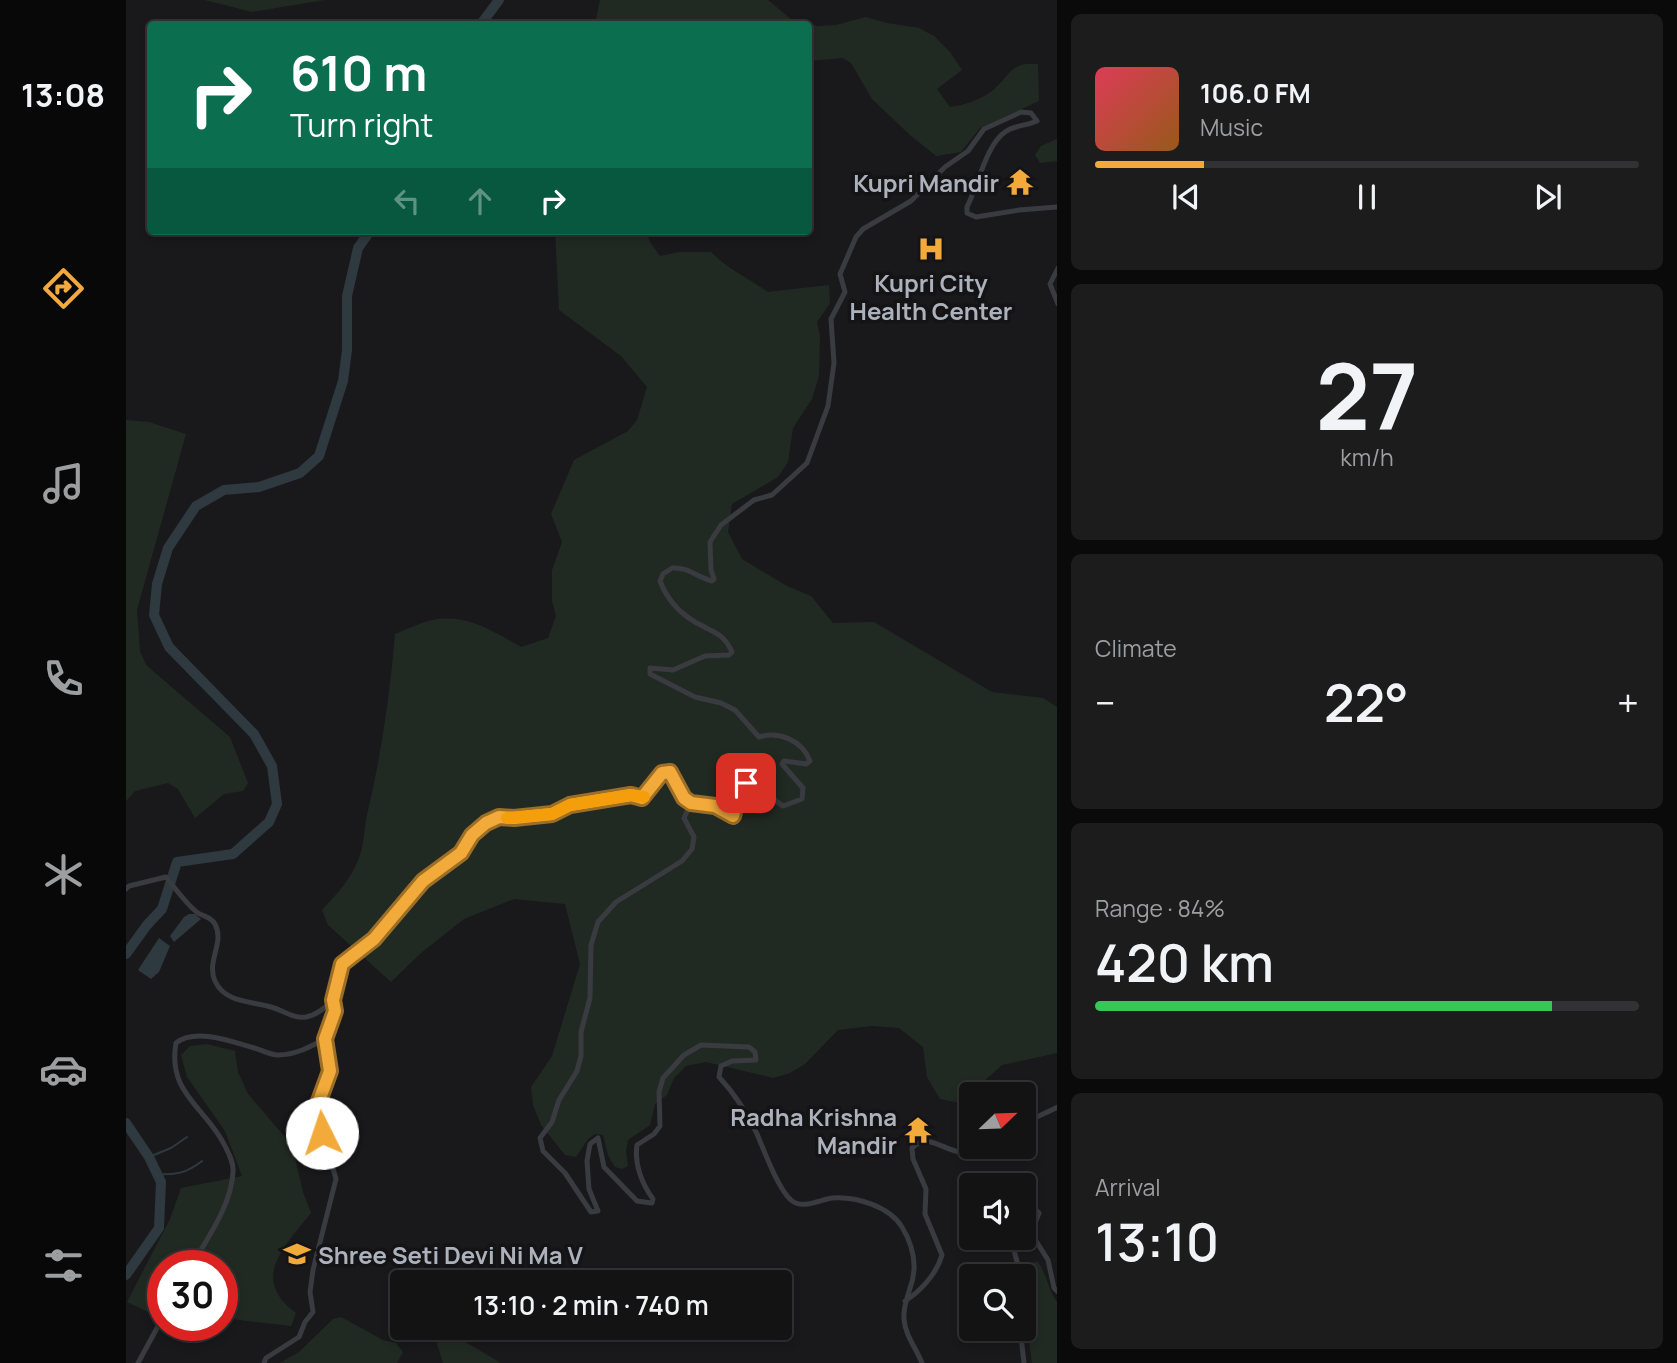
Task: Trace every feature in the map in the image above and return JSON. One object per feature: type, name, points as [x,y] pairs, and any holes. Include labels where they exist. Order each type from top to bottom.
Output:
[{"type":"street","points":[[264,1363],[266,1357],[299,1337],[313,1312],[310,1292],[313,1270],[336,1179],[332,1166],[339,1147],[328,1133],[322,1133],[325,1117],[319,1101],[330,1071],[325,1039],[335,1011],[333,1000],[342,964],[374,939],[423,881],[461,853],[472,835],[486,823],[499,817],[552,814],[570,805],[631,795],[642,798],[662,773],[667,771],[684,798],[691,803],[715,806],[733,816],[742,788],[751,781],[783,806],[802,799],[803,788],[782,764],[790,760],[806,764],[810,761],[806,751],[782,735],[759,737],[735,710],[721,703],[695,697],[650,674],[650,668],[673,670],[705,656],[729,655],[732,652],[720,634],[694,622],[665,596],[660,581],[663,574],[671,568],[678,568],[690,570],[697,576],[712,581],[710,542],[721,525],[754,500],[772,495],[807,463],[828,406],[834,363],[831,319],[845,292],[841,274],[856,237],[863,229],[911,201],[945,167],[968,151],[984,129],[1021,112],[1031,113],[1037,121],[1016,126],[1002,134],[993,144],[967,207],[967,213],[976,217],[1057,206]]},
{"type":"street","points":[[1057,270],[1050,284],[1057,302]]},
{"type":"street","points":[[691,803],[684,818],[694,837],[692,849],[682,861],[616,902],[598,922],[591,945],[590,998],[582,1032],[578,1071],[559,1100],[557,1112],[540,1138],[540,1145],[565,1173],[591,1212],[598,1211],[589,1189],[587,1161],[590,1144],[598,1138],[604,1167],[637,1201],[652,1203],[653,1199],[643,1181],[636,1153],[637,1145],[654,1134],[660,1126],[659,1092],[663,1078],[684,1055],[701,1045],[749,1047],[755,1052],[755,1060],[732,1060],[721,1066],[719,1077],[742,1108],[791,1201],[802,1205],[851,1198],[867,1202],[884,1211],[901,1225],[915,1261],[905,1301],[904,1321],[922,1363]]},
{"type":"street","points":[[126,889],[166,877],[197,913],[209,916],[215,925],[218,939],[211,971],[216,984],[240,1001],[272,1007],[299,1017],[316,1014],[333,1000]]},
{"type":"street","points":[[200,1250],[225,1206],[234,1171],[231,1157],[222,1140],[206,1116],[192,1102],[176,1076],[176,1043],[191,1035],[276,1055],[296,1053],[325,1039]]},
{"type":"street","points":[[1036,1117],[1057,1107]]},
{"type":"street","points":[[905,1301],[934,1273],[942,1255],[925,1214],[926,1189],[913,1159],[912,1148],[925,1141],[959,1152]]},
{"type":"street","points":[[1036,1240],[1043,1249],[1057,1291]]},
{"type":"street","points":[[138,1363],[150,1341]]},
{"type":"street","points":[[1021,1341],[1024,1363]]},
{"type":"shaded area","points":[[205,0],[324,0],[252,12]]},
{"type":"shaded area","points":[[600,0],[768,0],[796,21],[596,21]]},
{"type":"shaded area","points":[[866,17],[919,28],[934,36],[950,52],[962,70],[937,89],[950,107],[982,97],[1015,68],[1028,64],[1038,64],[1039,101],[980,128],[961,152],[936,156],[872,99],[851,63],[843,58],[812,61],[812,25],[836,25]]},
{"type":"shaded area","points":[[1057,139],[1057,161],[1040,163],[1035,155],[1041,146]]},
{"type":"shaded area","points":[[555,235],[647,235],[660,256],[680,252],[711,252],[768,292],[829,285],[830,303],[817,322],[820,336],[819,376],[812,399],[793,428],[788,462],[778,477],[732,504],[728,532],[742,559],[787,586],[811,596],[833,623],[874,622],[992,692],[1043,698],[1057,707],[1057,1053],[1002,1065],[983,1082],[959,1082],[959,1103],[940,1099],[927,1077],[923,1047],[899,1028],[872,1026],[838,1030],[805,1064],[790,1073],[773,1078],[706,1062],[686,1066],[674,1078],[667,1095],[655,1104],[650,1125],[628,1140],[628,1166],[622,1169],[615,1167],[608,1155],[603,1135],[595,1134],[588,1139],[576,1157],[565,1155],[541,1125],[533,1105],[531,1087],[552,1056],[580,964],[565,904],[514,899],[464,919],[421,953],[391,982],[328,925],[322,910],[348,879],[362,848],[384,725],[395,634],[427,621],[449,618],[481,626],[521,647],[548,638],[556,616],[552,601],[552,570],[562,542],[551,514],[574,460],[628,431],[637,420],[647,387],[621,356],[559,310]]},
{"type":"shaded area","points":[[126,420],[149,422],[186,434],[137,610],[140,651],[146,665],[230,737],[248,783],[243,791],[224,794],[195,818],[178,789],[168,783],[135,791],[126,801]]},
{"type":"shaded area","points":[[189,914],[195,914],[201,919],[174,942],[170,936]]},
{"type":"shaded area","points":[[159,938],[170,946],[159,972],[151,979],[138,970]]},
{"type":"shaded area","points":[[207,1044],[235,1051],[238,1072],[248,1094],[292,1145],[311,1213],[282,1250],[273,1275],[275,1288],[282,1300],[296,1313],[291,1326],[238,1320],[238,1250],[154,1250],[170,1219],[181,1188],[242,1176],[225,1131],[187,1077],[181,1055],[190,1046]]},
{"type":"shaded area","points":[[1038,1262],[1057,1302],[1057,1363],[1032,1363],[1029,1341],[1036,1341],[1036,1264],[1029,1263]]},
{"type":"shaded area","points":[[147,1263],[147,1311],[127,1302]]},
{"type":"shaded area","points":[[341,1317],[383,1340],[396,1343],[403,1352],[397,1363],[280,1363],[299,1352],[333,1319]]},
{"type":"shaded area","points":[[436,1340],[462,1340],[501,1363],[443,1363]]},
{"type":"waterway","points":[[483,21],[499,0]]},
{"type":"waterway","points":[[126,954],[162,909],[177,862],[233,854],[269,822],[277,804],[272,766],[254,734],[169,647],[154,615],[157,584],[168,548],[196,506],[224,490],[259,487],[300,473],[319,456],[343,381],[347,350],[347,296],[358,248],[367,235]]},
{"type":"waterway","points":[[126,1123],[149,1157],[161,1182],[159,1228],[126,1275]]},
{"type":"waterway","points":[[149,1157],[171,1148],[187,1137]]},
{"type":"waterway","points":[[157,1174],[181,1172],[202,1161]]},
{"type":"slow traffic","points":[[507,818],[552,814],[570,805],[631,795],[644,797]]},
{"type":"place","name":"Kupri Mandir","points":[[1020,182]]},
{"type":"place","name":"Kupri City Health Center","points":[[931,249]]},
{"type":"place","name":"Radha Krishna Mandir","points":[[918,1130]]},
{"type":"place","name":"Shree Seti Devi Ni Ma V","points":[[297,1254]]},
{"type":"route","points":[[322,1133],[325,1117],[319,1101],[330,1071],[325,1039],[335,1011],[333,1000],[342,964],[374,939],[423,881],[461,853],[472,835],[486,823],[499,817],[552,814],[570,805],[631,795],[642,798],[648,793],[653,782],[667,771],[684,798],[691,803],[715,806],[733,816],[737,800],[746,783]]}]
